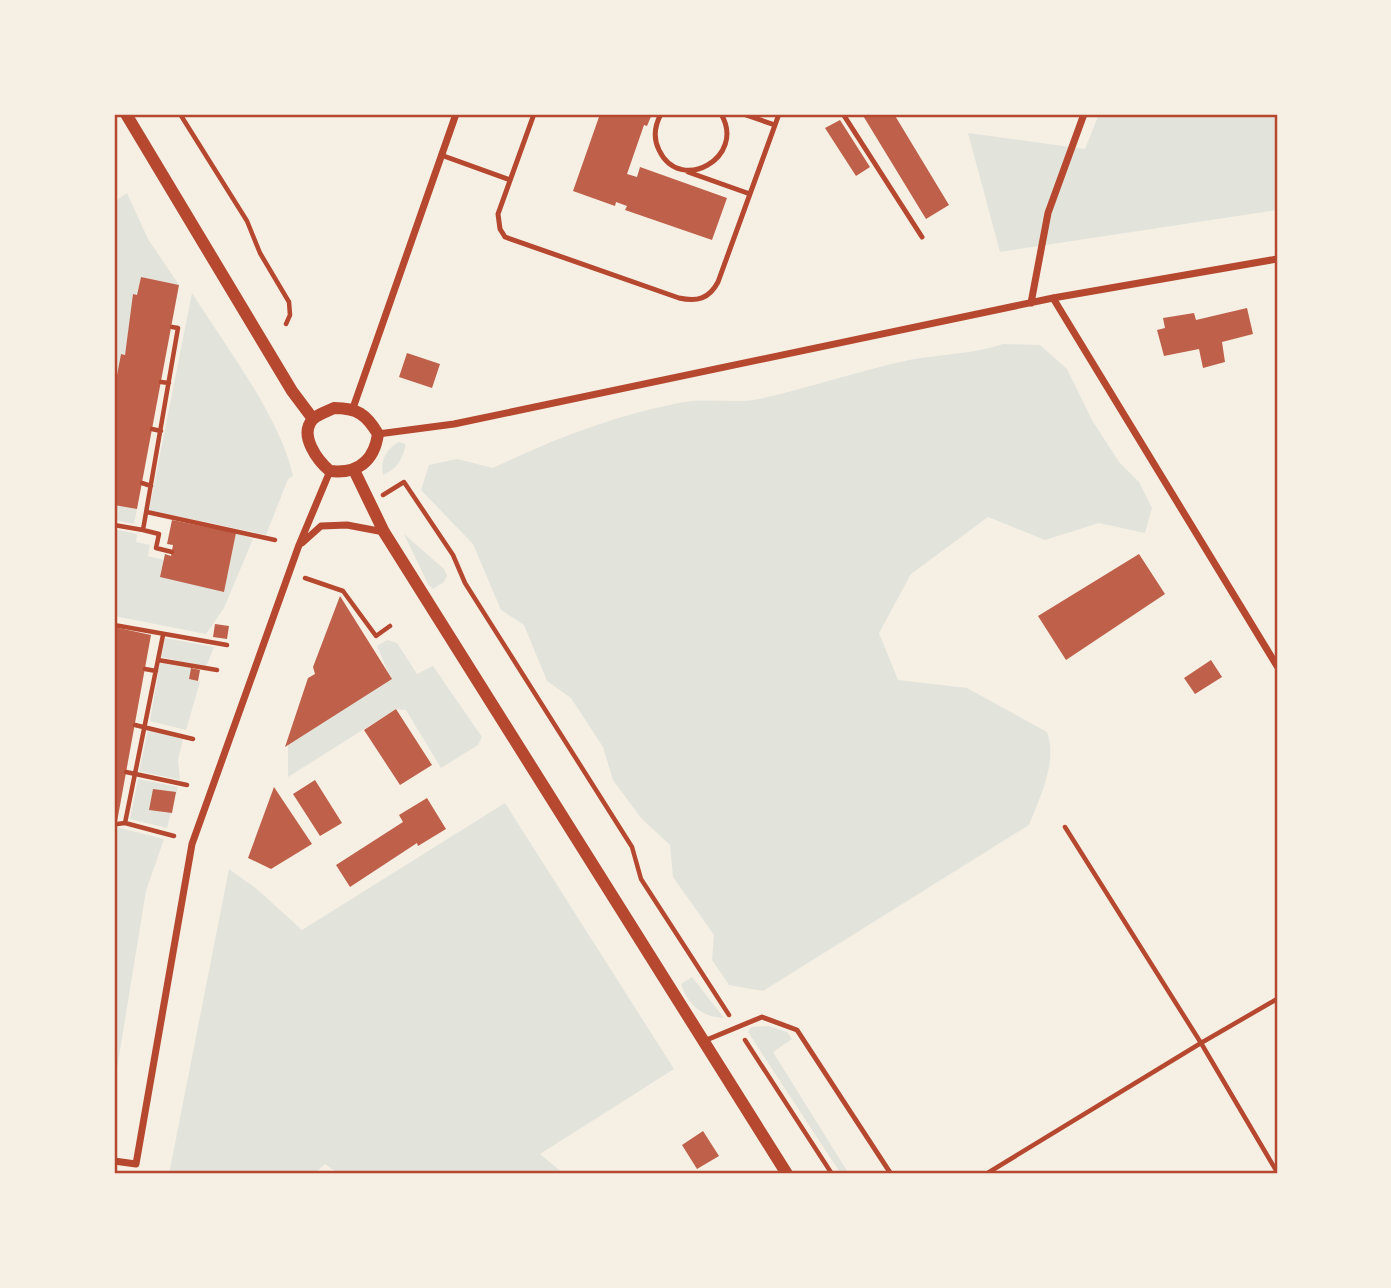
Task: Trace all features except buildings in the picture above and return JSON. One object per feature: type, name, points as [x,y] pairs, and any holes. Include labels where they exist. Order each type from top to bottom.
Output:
[{"type":"street","points":[[125,114],[292,391],[313,419]]},
{"type":"street","points":[[353,408],[456,114]]},
{"type":"street","points":[[1031,303],[1048,213],[1084,114]]},
{"type":"street","points":[[378,434],[454,424],[1053,298],[1277,259]]},
{"type":"street","points":[[1053,298],[1277,666]]},
{"type":"street","points":[[330,471],[312,451],[309,427],[313,419],[334,408],[353,408],[368,418],[378,434]]},
{"type":"street","points":[[330,471],[354,470],[369,460],[378,434]]},
{"type":"street","points":[[354,470],[384,532],[788,1174]]},
{"type":"street","points":[[114,1161],[136,1164],[192,844],[299,545],[330,471]]},
{"type":"street","points":[[299,545],[321,526],[347,525],[384,532]]},
{"type":"lane","points":[[534,114],[498,214],[500,229],[505,237],[686,300],[703,299],[714,290],[779,114]]},
{"type":"lane","points":[[661,114],[656,127],[656,144],[666,160],[682,169],[750,194]]},
{"type":"lane","points":[[682,169],[706,167],[720,156],[728,133],[721,114]]},
{"type":"lane","points":[[743,114],[775,125]]},
{"type":"lane","points":[[843,114],[922,237]]},
{"type":"lane","points":[[441,155],[510,180]]},
{"type":"lane","points":[[705,1041],[762,1017],[797,1030],[891,1174]]},
{"type":"path","points":[[180,114],[247,221],[260,253],[289,302],[290,314],[286,324]]},
{"type":"path","points":[[143,530],[178,328],[172,327]]},
{"type":"path","points":[[161,382],[169,383]]},
{"type":"path","points":[[152,429],[160,431]]},
{"type":"path","points":[[390,492],[404,482],[453,555],[465,583],[632,847],[641,879],[832,1174]]},
{"type":"path","points":[[142,483],[151,486]]},
{"type":"path","points":[[147,512],[275,540]]},
{"type":"path","points":[[114,525],[159,534],[156,548],[172,552]]},
{"type":"path","points":[[305,578],[342,591],[376,636],[390,626]]},
{"type":"path","points":[[114,625],[227,645]]},
{"type":"path","points":[[125,823],[163,635]]},
{"type":"path","points":[[158,660],[217,670]]},
{"type":"path","points":[[145,669],[156,671]]},
{"type":"path","points":[[135,725],[193,739]]},
{"type":"path","points":[[126,772],[187,785]]},
{"type":"path","points":[[117,824],[125,823],[174,836]]},
{"type":"path","points":[[1065,827],[1201,1043],[1277,1172]]},
{"type":"path","points":[[986,1174],[1277,999]]},
{"type":"shaded area","points":[[1099,114],[1277,114],[1277,210],[1000,252],[968,133],[1085,149]]},
{"type":"shaded area","points":[[127,193],[148,239],[179,285],[141,277],[137,295],[133,295],[125,355],[121,354],[114,391],[114,202]]},
{"type":"shaded area","points":[[192,293],[250,382],[286,453],[293,476],[288,479],[266,535],[149,510]]},
{"type":"shaded area","points":[[1003,344],[1040,345],[1067,369],[1092,420],[1119,462],[1139,482],[1152,508],[1145,533],[1099,523],[1045,540],[988,517],[911,574],[879,633],[898,680],[967,688],[1047,732],[1050,743],[1049,767],[1029,825],[763,991],[729,985],[712,960],[714,935],[673,877],[670,845],[641,818],[613,780],[603,747],[571,698],[547,681],[524,625],[501,610],[473,544],[421,490],[429,465],[457,459],[493,468],[539,447],[634,413],[684,402],[759,399],[909,360]]},
{"type":"shaded area","points":[[399,442],[406,444],[401,459],[383,475],[385,456]]},
{"type":"shaded area","points":[[114,505],[137,509],[134,524],[114,520]]},
{"type":"shaded area","points":[[114,529],[137,534],[136,542],[150,545],[148,556],[164,560],[160,576],[224,591],[236,533],[253,539],[224,608],[206,634],[114,616]]},
{"type":"shaded area","points":[[404,534],[444,569],[447,575],[444,582],[433,589],[428,584]]},
{"type":"shaded area","points":[[165,638],[214,647],[206,667],[161,657]]},
{"type":"shaded area","points":[[387,640],[397,643],[417,674],[433,666],[482,737],[478,745],[441,768],[406,710],[396,709],[288,777],[288,745],[391,679],[377,646]]},
{"type":"shaded area","points":[[160,663],[191,668],[190,679],[200,682],[186,730],[150,721]]},
{"type":"shaded area","points":[[148,730],[183,739],[178,760],[180,780],[139,771]]},
{"type":"shaded area","points":[[138,779],[178,787],[167,828],[130,819]]},
{"type":"shaded area","points":[[505,803],[674,1069],[540,1154],[564,1174],[339,1174],[325,1164],[314,1174],[169,1174],[229,869],[258,890],[302,930]]},
{"type":"shaded area","points":[[116,827],[164,839],[146,891],[114,1087]]},
{"type":"shaded area","points":[[692,977],[724,1018],[709,1015],[692,1004],[681,984]]},
{"type":"shaded area","points":[[769,1026],[787,1032],[792,1039],[773,1052],[849,1174],[841,1174],[748,1032],[751,1027]]}]
